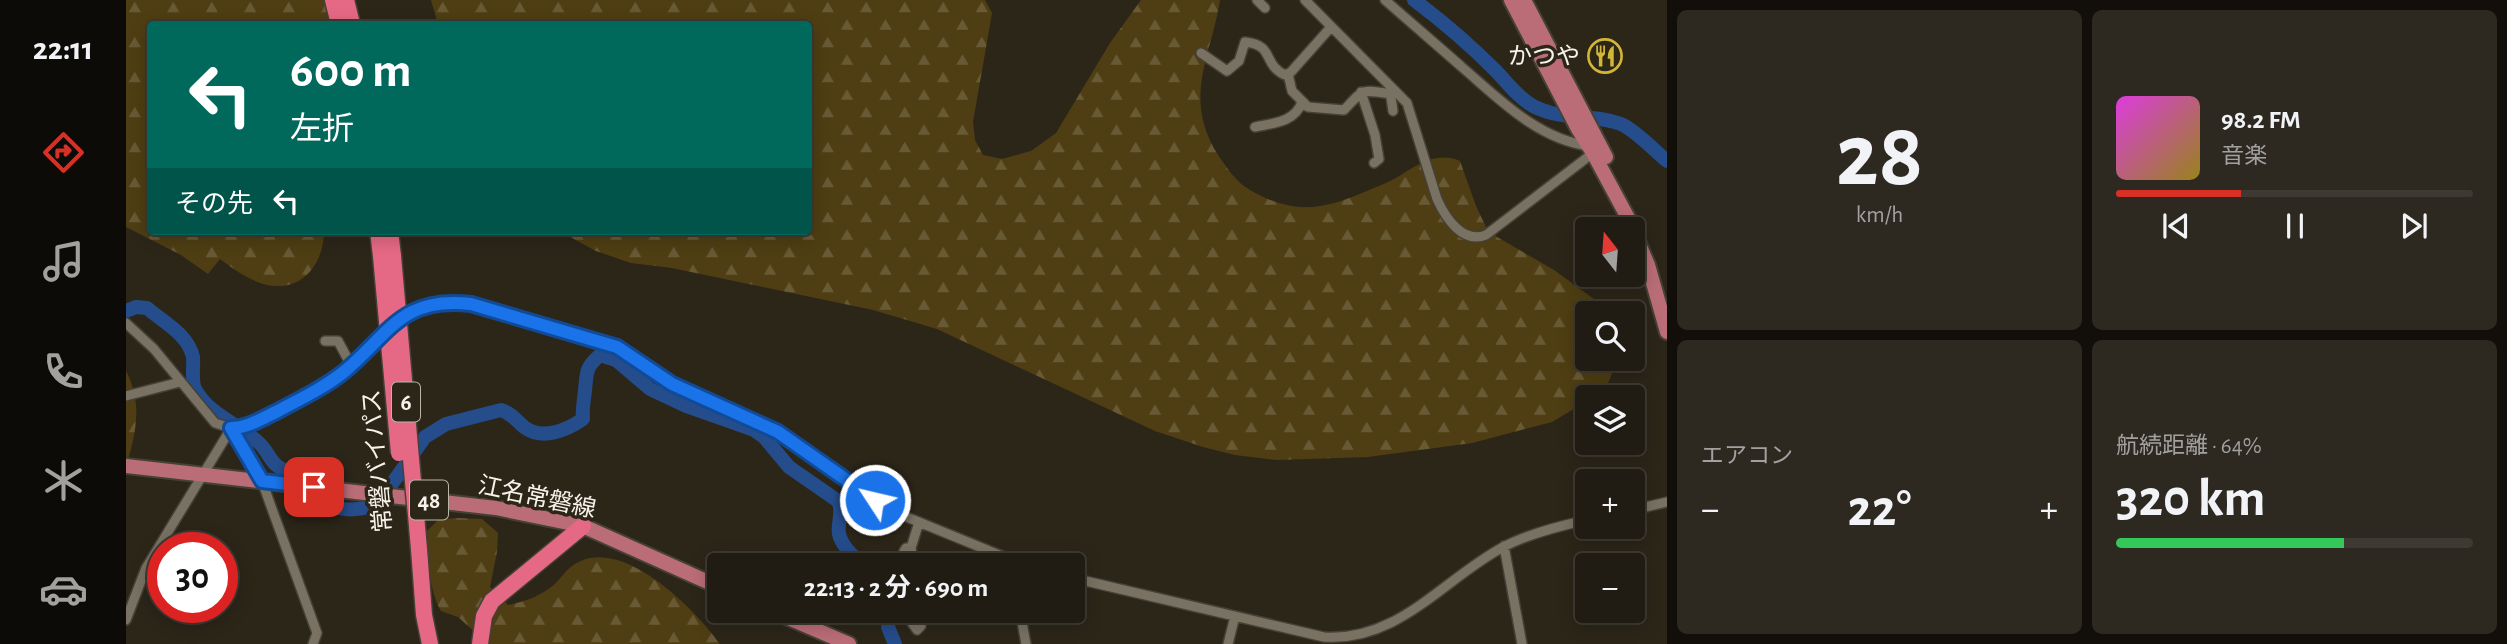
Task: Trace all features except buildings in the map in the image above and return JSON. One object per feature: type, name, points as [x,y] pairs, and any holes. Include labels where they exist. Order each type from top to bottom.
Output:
[{"type":"highway","points":[[332,0],[338,21]]},
{"type":"highway","points":[[346,0],[351,21]]},
{"type":"highway","name":"常磐バイパス","points":[[379,235],[387,256]]},
{"type":"highway","name":"常磐バイパス","points":[[390,235],[387,256],[414,549],[430,644]]},
{"type":"highway","points":[[480,644],[484,615],[492,601],[583,526]]},
{"type":"highway","name":"常磐バイパス","points":[[414,549],[414,618],[419,644]]},
{"type":"main road","points":[[1511,0],[1578,129],[1593,145],[1642,229],[1660,272],[1667,298]]},
{"type":"main road","points":[[1524,0],[1577,101],[1593,145],[1628,218],[1648,265],[1667,332]]},
{"type":"main road","name":"江名常磐線","points":[[126,466],[496,508],[583,526],[707,582]]},
{"type":"main road","points":[[800,623],[849,644]]},
{"type":"street","points":[[1257,0],[1265,8]]},
{"type":"street","points":[[1305,0],[1390,90],[1409,106],[1440,206],[1461,233],[1472,239],[1486,234],[1593,145]]},
{"type":"street","points":[[1385,0],[1540,130],[1564,140],[1593,145]]},
{"type":"street","points":[[1288,74],[1331,27]]},
{"type":"street","points":[[1202,53],[1227,71],[1239,61],[1243,44],[1247,42],[1263,47],[1271,64],[1278,71],[1288,74]]},
{"type":"street","points":[[1288,74],[1292,90],[1308,107],[1344,110],[1361,92],[1390,90]]},
{"type":"street","points":[[1390,90],[1393,111]]},
{"type":"street","points":[[1361,92],[1375,135],[1379,159],[1374,163]]},
{"type":"street","points":[[1255,127],[1293,117],[1300,110],[1302,102]]},
{"type":"street","points":[[126,323],[154,348],[215,423],[230,428],[252,424],[315,392],[351,365],[395,322],[412,311],[439,303],[455,302],[482,308],[617,347],[672,384],[767,426],[892,511],[992,553]]},
{"type":"street","points":[[325,341],[338,341],[351,365]]},
{"type":"street","points":[[126,396],[180,382]]},
{"type":"street","points":[[126,620],[146,568],[230,428]]},
{"type":"street","points":[[230,428],[262,481],[315,626],[317,633],[313,644]]},
{"type":"street","points":[[1645,507],[1667,502]]},
{"type":"street","points":[[912,553],[919,522]]},
{"type":"street","points":[[1085,581],[1324,637],[1357,636],[1388,626],[1504,546],[1551,528],[1575,523]]},
{"type":"street","points":[[1504,546],[1522,644]]},
{"type":"street","points":[[904,553],[906,548],[911,548]]},
{"type":"street","points":[[1228,644],[1236,616]]},
{"type":"street","points":[[1022,623],[1026,644]]},
{"type":"green space","points":[[126,0],[337,0],[335,21],[147,21],[147,235],[324,235],[321,252],[312,270],[296,282],[275,286],[253,280],[220,259],[208,274],[181,255],[126,227]]},
{"type":"green space","points":[[431,0],[985,0],[992,13],[973,122],[975,140],[983,155],[1002,159],[1031,151],[1056,133],[1110,43],[1141,0],[1220,0],[1202,78],[1202,115],[1207,134],[1218,155],[1240,183],[1279,203],[1319,206],[1347,199],[1379,186],[1427,161],[1451,158],[1460,161],[1486,227],[1497,237],[1554,270],[1597,301],[1575,301],[1575,371],[1613,371],[1608,384],[1575,385],[1575,408],[1552,422],[1472,443],[1368,457],[1277,460],[1235,455],[1155,431],[937,329],[873,310],[672,268],[631,263],[596,251],[566,235],[812,235],[812,21],[437,21]]},
{"type":"green space","points":[[126,371],[135,395],[136,418],[126,467]]},
{"type":"green space","points":[[482,519],[498,533],[490,587],[508,605],[545,591],[571,567],[590,558],[610,558],[632,566],[674,594],[720,644],[488,644],[458,617],[441,611],[434,593],[427,531],[438,520]]},
{"type":"waterway","points":[[1414,0],[1465,42],[1517,94],[1533,106],[1556,114],[1621,124],[1667,161]]},
{"type":"waterway","points":[[126,311],[136,307],[147,308],[174,329],[190,349],[193,357],[194,386],[208,406],[259,443],[277,465],[336,507],[351,509],[377,505],[425,437],[446,424],[501,410],[524,427],[539,433],[562,430],[577,423],[583,419],[588,371],[600,355],[616,360],[650,389],[686,406],[754,430],[764,437],[789,467],[838,501],[839,534],[851,553]]},
{"type":"waterway","points":[[888,623],[895,644]]},
{"type":"place","name":"かつや","points":[[1605,56]]},
{"type":"route","points":[[314,487],[262,481],[231,428],[252,424],[315,392],[347,369],[403,316],[429,305],[455,302],[471,304],[617,347],[672,384],[778,432],[875,500]]}]
